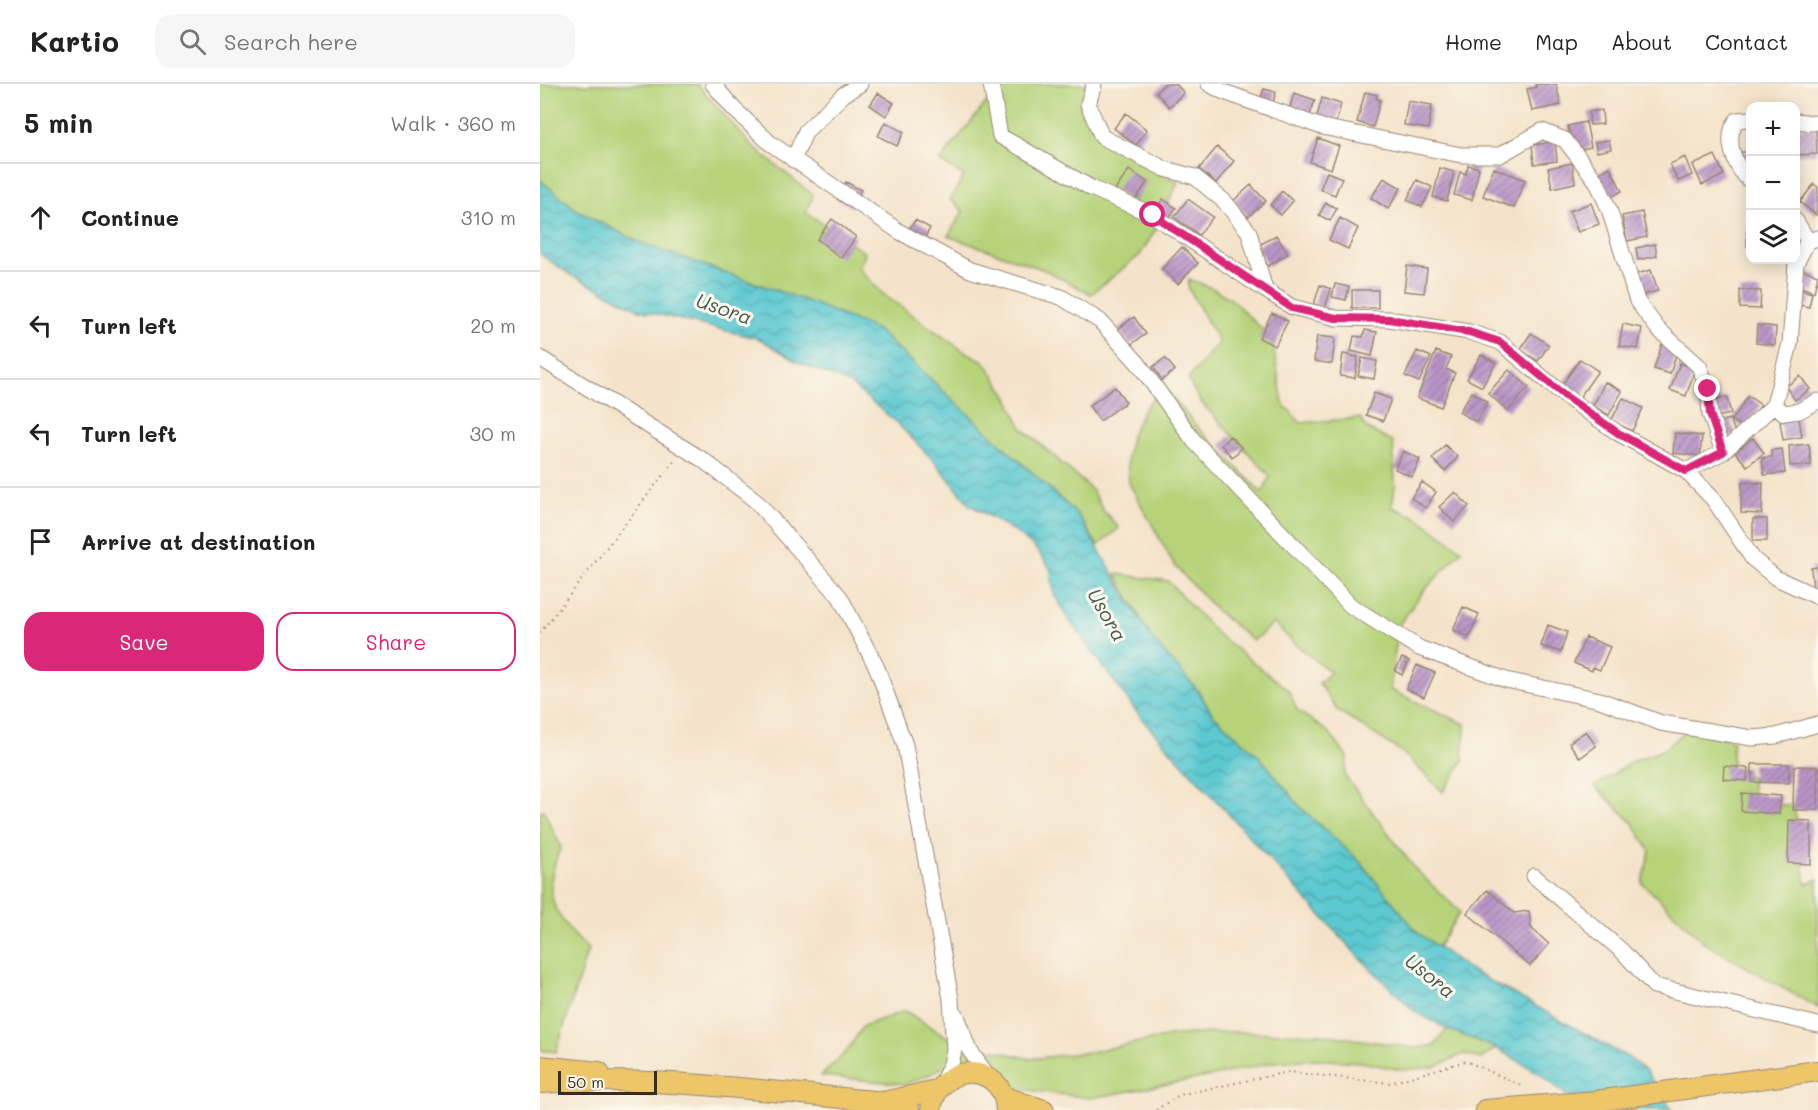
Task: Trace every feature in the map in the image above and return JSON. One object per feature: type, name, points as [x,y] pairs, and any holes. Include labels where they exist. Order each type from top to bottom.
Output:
[{"type":"main road","points":[[540,1066],[596,1071],[645,1083]]},
{"type":"main road","points":[[1485,1110],[1596,1101],[1818,1071]]},
{"type":"main road","points":[[884,1102],[939,1086],[953,1076],[965,1072],[990,1079],[1005,1103],[1044,1110]]},
{"type":"main road","points":[[540,1083],[645,1083],[884,1102],[909,1110]]},
{"type":"main road","points":[[931,1110],[939,1086]]},
{"type":"street","points":[[713,84],[756,131],[793,160],[900,231],[970,270],[1061,297],[1100,321],[1138,363],[1194,441],[1352,606],[1419,648],[1506,681],[1600,700],[1661,723],[1752,738],[1776,735],[1818,724]]},
{"type":"street","points":[[793,160],[806,131],[843,94],[860,84]]},
{"type":"street","points":[[991,84],[1000,136],[1091,188],[1153,215],[1292,308],[1336,318],[1389,319],[1469,332],[1500,342],[1565,396],[1618,433],[1686,471],[1714,500],[1753,559],[1776,578],[1818,597]]},
{"type":"street","points":[[1094,84],[1088,104],[1102,137],[1165,169],[1194,177],[1225,202],[1249,232],[1265,290]]},
{"type":"street","points":[[1209,84],[1224,92],[1322,127],[1461,155],[1500,155],[1542,131],[1564,140],[1597,182],[1609,209],[1637,301],[1658,329],[1699,366],[1708,389],[1710,414],[1723,452]]},
{"type":"street","points":[[1746,119],[1737,120],[1732,140],[1733,154],[1740,172],[1746,177]]},
{"type":"street","points":[[1800,121],[1813,123]]},
{"type":"street","points":[[1686,471],[1723,452],[1774,405],[1790,344],[1796,263],[1813,239],[1800,225]]},
{"type":"street","points":[[540,358],[684,448],[755,500],[840,597],[877,668],[904,745],[951,999],[954,1050],[951,1064],[939,1086]]},
{"type":"street","points":[[1774,405],[1784,413],[1799,411],[1818,401]]},
{"type":"street","points":[[1534,876],[1622,951],[1654,986],[1818,1025]]},
{"type":"street","points":[[951,999],[970,1051],[990,1079]]},
{"type":"path","points":[[540,633],[684,448]]},
{"type":"path","points":[[1156,1110],[1179,1095],[1288,1072],[1390,1083],[1466,1061],[1522,1086]]},
{"type":"green space","points":[[540,84],[697,84],[752,146],[813,195],[806,212],[865,253],[859,269],[884,295],[962,350],[984,361],[1006,394],[1022,428],[1092,490],[1102,509],[1119,528],[1098,546],[1078,515],[877,330],[815,304],[640,243],[578,211],[540,180]]},
{"type":"green space","points":[[1001,84],[1088,84],[1104,124],[1123,150],[1142,164],[1178,182],[1158,226],[1140,255],[1091,294],[1045,270],[948,236],[963,211],[950,199],[964,176],[940,161]]},
{"type":"green space","points":[[1189,279],[1231,299],[1272,339],[1283,404],[1301,423],[1360,418],[1366,428],[1393,442],[1395,486],[1392,507],[1416,517],[1462,550],[1422,593],[1398,626],[1390,690],[1465,724],[1463,761],[1443,792],[1402,752],[1337,710],[1319,683],[1331,672],[1296,645],[1274,623],[1253,641],[1217,611],[1175,566],[1129,483],[1127,458],[1131,436],[1143,411],[1163,386],[1198,428],[1262,493],[1270,476],[1200,401],[1188,379],[1219,342],[1188,287]]},
{"type":"green space","points":[[1116,574],[1168,581],[1216,633],[1289,691],[1297,710],[1328,732],[1347,756],[1345,776],[1416,870],[1460,912],[1438,947],[1417,932],[1360,862],[1300,807],[1259,756],[1213,715],[1198,691],[1153,640]]},
{"type":"green space","points":[[1689,728],[1733,741],[1731,771],[1751,777],[1754,804],[1794,805],[1806,884],[1818,879],[1818,1008],[1706,944],[1642,883],[1650,851],[1633,823],[1595,786],[1633,761],[1663,750]]},
{"type":"green space","points":[[543,810],[561,847],[551,878],[554,903],[566,926],[588,949],[556,1052],[540,1050],[540,812]]},
{"type":"green space","points":[[905,1011],[950,1039],[1030,1059],[1090,1052],[1175,1035],[1233,1032],[1321,1034],[1416,1048],[1435,1045],[1447,1029],[1496,1048],[1481,1059],[1463,1054],[1435,1067],[1402,1070],[1361,1062],[1313,1059],[1273,1062],[1213,1076],[1091,1098],[1003,1087],[949,1065],[916,1081],[904,1084],[821,1076],[847,1051],[863,1026]]},
{"type":"water","name":"Usora","points":[[540,180],[578,211],[640,243],[815,304],[877,330],[1078,515],[1153,640],[1198,691],[1213,715],[1259,756],[1300,807],[1360,862],[1417,932],[1470,970],[1629,1058],[1646,1071],[1672,1110],[1585,1110],[1539,1073],[1496,1048],[1447,1029],[1414,1011],[1356,954],[1141,718],[1067,617],[1054,594],[1050,568],[1036,549],[1014,531],[970,505],[936,463],[896,422],[850,384],[796,361],[760,339],[640,310],[571,275],[540,254]]},
{"type":"building","points":[[1164,84],[1176,84],[1184,93],[1169,107],[1156,92]]},
{"type":"building","points":[[1535,84],[1556,84],[1561,105],[1532,111],[1527,89],[1536,87]]},
{"type":"building","points":[[1264,89],[1276,92],[1273,102],[1261,98]]},
{"type":"building","points":[[1365,92],[1377,95],[1376,98],[1380,100],[1373,127],[1357,122]]},
{"type":"building","points":[[878,93],[894,103],[886,116],[870,105]]},
{"type":"building","points":[[1294,93],[1315,100],[1309,118],[1289,111]]},
{"type":"building","points":[[1322,98],[1341,104],[1335,125],[1316,120]]},
{"type":"building","points":[[1408,101],[1432,105],[1428,129],[1404,125]]},
{"type":"building","points":[[1602,110],[1603,124],[1590,125],[1589,112]]},
{"type":"building","points":[[1126,113],[1147,130],[1136,145],[1114,128]]},
{"type":"building","points":[[885,122],[904,132],[897,146],[878,136]]},
{"type":"building","points":[[1586,122],[1591,147],[1573,151],[1568,126]]},
{"type":"building","points":[[1816,127],[1817,154],[1800,155],[1800,128]]},
{"type":"building","points":[[1318,138],[1339,146],[1331,169],[1310,162]]},
{"type":"building","points":[[1609,140],[1611,149],[1597,152],[1595,142]]},
{"type":"building","points":[[1555,142],[1557,161],[1534,164],[1532,145]]},
{"type":"building","points":[[1217,147],[1234,161],[1216,183],[1199,169]]},
{"type":"building","points":[[1740,152],[1746,152],[1746,169],[1740,169]]},
{"type":"building","points":[[1715,155],[1724,175],[1702,185],[1693,165]]},
{"type":"building","points":[[1685,157],[1692,175],[1678,181],[1670,164]]},
{"type":"building","points":[[1572,163],[1575,183],[1552,188],[1548,168]]},
{"type":"building","points":[[1468,165],[1479,168],[1472,200],[1454,195],[1460,172],[1466,174]]},
{"type":"building","points":[[1610,167],[1622,191],[1608,199],[1595,175]]},
{"type":"building","points":[[1440,168],[1454,172],[1447,201],[1433,197]]},
{"type":"building","points":[[1494,168],[1525,180],[1514,208],[1483,196]]},
{"type":"building","points":[[1129,170],[1147,182],[1134,202],[1115,190]]},
{"type":"building","points":[[1327,172],[1342,178],[1335,195],[1320,189]]},
{"type":"building","points":[[1384,178],[1401,188],[1388,209],[1371,198]]},
{"type":"building","points":[[1417,180],[1432,187],[1422,207],[1407,200]]},
{"type":"building","points":[[846,182],[861,190],[852,207],[837,199]]},
{"type":"building","points":[[1814,184],[1818,187],[1816,215],[1800,202]]},
{"type":"building","points":[[1251,185],[1266,201],[1248,217],[1233,201]]},
{"type":"building","points":[[1282,191],[1293,201],[1281,215],[1270,205]]},
{"type":"building","points":[[1163,199],[1176,208],[1167,221],[1154,212]]},
{"type":"building","points":[[1188,199],[1213,217],[1199,235],[1174,217]]},
{"type":"building","points":[[1326,203],[1337,208],[1330,221],[1319,215]]},
{"type":"building","points":[[1591,203],[1599,224],[1578,232],[1569,211]]},
{"type":"building","points":[[1642,212],[1647,237],[1627,241],[1622,216]]},
{"type":"building","points":[[1340,218],[1358,228],[1348,249],[1329,240]]},
{"type":"building","points":[[832,219],[856,237],[841,258],[817,239]]},
{"type":"building","points":[[915,220],[930,228],[921,245],[905,237]]},
{"type":"building","points":[[1276,235],[1288,254],[1268,266],[1256,247]]},
{"type":"building","points":[[1655,244],[1657,256],[1638,260],[1636,248]]},
{"type":"building","points":[[1182,247],[1198,263],[1178,284],[1162,269]]},
{"type":"building","points":[[1407,266],[1427,269],[1424,293],[1404,291]]},
{"type":"building","points":[[1651,270],[1658,291],[1639,296],[1633,275]]},
{"type":"building","points":[[1803,270],[1818,275],[1814,292],[1798,286]]},
{"type":"building","points":[[1335,284],[1349,287],[1346,300],[1332,297]]},
{"type":"building","points":[[1320,285],[1331,289],[1325,308],[1314,304]]},
{"type":"building","points":[[1798,289],[1812,293],[1809,307],[1795,304]]},
{"type":"building","points":[[1352,290],[1378,290],[1378,308],[1352,308]]},
{"type":"building","points":[[1740,290],[1761,291],[1760,309],[1740,308]]},
{"type":"building","points":[[1272,313],[1288,321],[1275,346],[1259,338]]},
{"type":"building","points":[[1134,317],[1146,334],[1130,345],[1118,329]]},
{"type":"building","points":[[1623,324],[1642,328],[1638,349],[1619,346]]},
{"type":"building","points":[[1757,325],[1776,327],[1775,345],[1756,343]]},
{"type":"building","points":[[1365,330],[1377,332],[1372,356],[1351,351],[1354,336],[1363,337]]},
{"type":"building","points":[[1531,333],[1549,345],[1538,361],[1520,350]]},
{"type":"building","points":[[1317,336],[1335,338],[1332,364],[1314,361]]},
{"type":"building","points":[[1662,344],[1678,349],[1670,374],[1654,369]]},
{"type":"building","points":[[1417,351],[1431,357],[1419,382],[1405,376]]},
{"type":"building","points":[[1436,351],[1451,357],[1446,369],[1455,373],[1441,407],[1417,398]]},
{"type":"building","points":[[1343,354],[1358,357],[1355,378],[1340,376]]},
{"type":"building","points":[[1481,355],[1496,363],[1482,387],[1467,379]]},
{"type":"building","points":[[1165,358],[1175,370],[1162,380],[1153,367]]},
{"type":"building","points":[[1362,358],[1377,361],[1374,379],[1358,376]]},
{"type":"building","points":[[1580,359],[1598,371],[1579,398],[1561,386]]},
{"type":"building","points":[[1680,363],[1695,369],[1686,396],[1670,390]]},
{"type":"building","points":[[1509,370],[1529,387],[1508,411],[1488,393]]},
{"type":"building","points":[[1800,376],[1810,389],[1795,400],[1786,387]]},
{"type":"building","points":[[1605,382],[1622,391],[1609,415],[1593,406]]},
{"type":"building","points":[[1115,387],[1126,402],[1100,421],[1089,406]]},
{"type":"building","points":[[1472,392],[1488,402],[1476,422],[1459,412]]},
{"type":"building","points":[[1374,393],[1391,399],[1383,421],[1366,415]]},
{"type":"building","points":[[1748,396],[1761,405],[1745,429],[1732,420]]},
{"type":"building","points":[[1727,397],[1731,414],[1716,417],[1713,400]]},
{"type":"building","points":[[1623,398],[1643,408],[1632,431],[1611,421]]},
{"type":"building","points":[[1799,418],[1802,437],[1783,440],[1780,422]]},
{"type":"building","points":[[1730,419],[1736,435],[1724,439],[1719,422]]},
{"type":"building","points":[[1675,433],[1702,436],[1700,456],[1673,453]]},
{"type":"building","points":[[1230,436],[1242,448],[1232,457],[1221,445]]},
{"type":"building","points":[[1753,438],[1764,453],[1747,466],[1735,452]]},
{"type":"building","points":[[1809,444],[1811,465],[1790,466],[1789,446]]},
{"type":"building","points":[[1445,445],[1458,457],[1445,471],[1432,459]]},
{"type":"building","points":[[1782,449],[1785,473],[1764,475],[1762,458],[1772,457],[1771,450]]},
{"type":"building","points":[[1403,451],[1420,459],[1412,477],[1395,469]]},
{"type":"building","points":[[1422,482],[1436,492],[1426,508],[1411,498]]},
{"type":"building","points":[[1742,482],[1763,483],[1762,514],[1741,513]]},
{"type":"building","points":[[1455,492],[1469,506],[1454,522],[1439,507]]},
{"type":"building","points":[[1753,519],[1767,519],[1767,541],[1753,541]]},
{"type":"building","points":[[1818,567],[1818,589],[1813,589],[1811,568]]},
{"type":"building","points":[[1463,607],[1479,614],[1469,637],[1453,630]]},
{"type":"building","points":[[1548,625],[1567,632],[1561,652],[1541,646]]},
{"type":"building","points":[[1586,637],[1610,647],[1600,670],[1593,667],[1592,671],[1574,663]]},
{"type":"building","points":[[1402,658],[1409,661],[1402,675],[1395,671]]},
{"type":"building","points":[[1417,665],[1435,673],[1424,697],[1406,689]]},
{"type":"building","points":[[1586,731],[1596,746],[1580,758],[1569,743]]},
{"type":"building","points":[[1752,764],[1789,764],[1789,783],[1752,782]]},
{"type":"building","points":[[1724,766],[1748,768],[1747,781],[1723,779]]},
{"type":"building","points":[[1794,766],[1818,767],[1818,810],[1793,810]]},
{"type":"building","points":[[1742,793],[1781,796],[1779,814],[1741,811]]},
{"type":"building","points":[[1789,820],[1811,821],[1811,864],[1788,863]]},
{"type":"building","points":[[1487,890],[1514,913],[1529,911],[1531,928],[1549,944],[1530,966],[1467,913]]},
{"type":"route","points":[[1153,215],[1292,308],[1336,318],[1389,319],[1469,332],[1500,342],[1565,396],[1618,433],[1686,471],[1723,452],[1710,414],[1708,389]]}]
